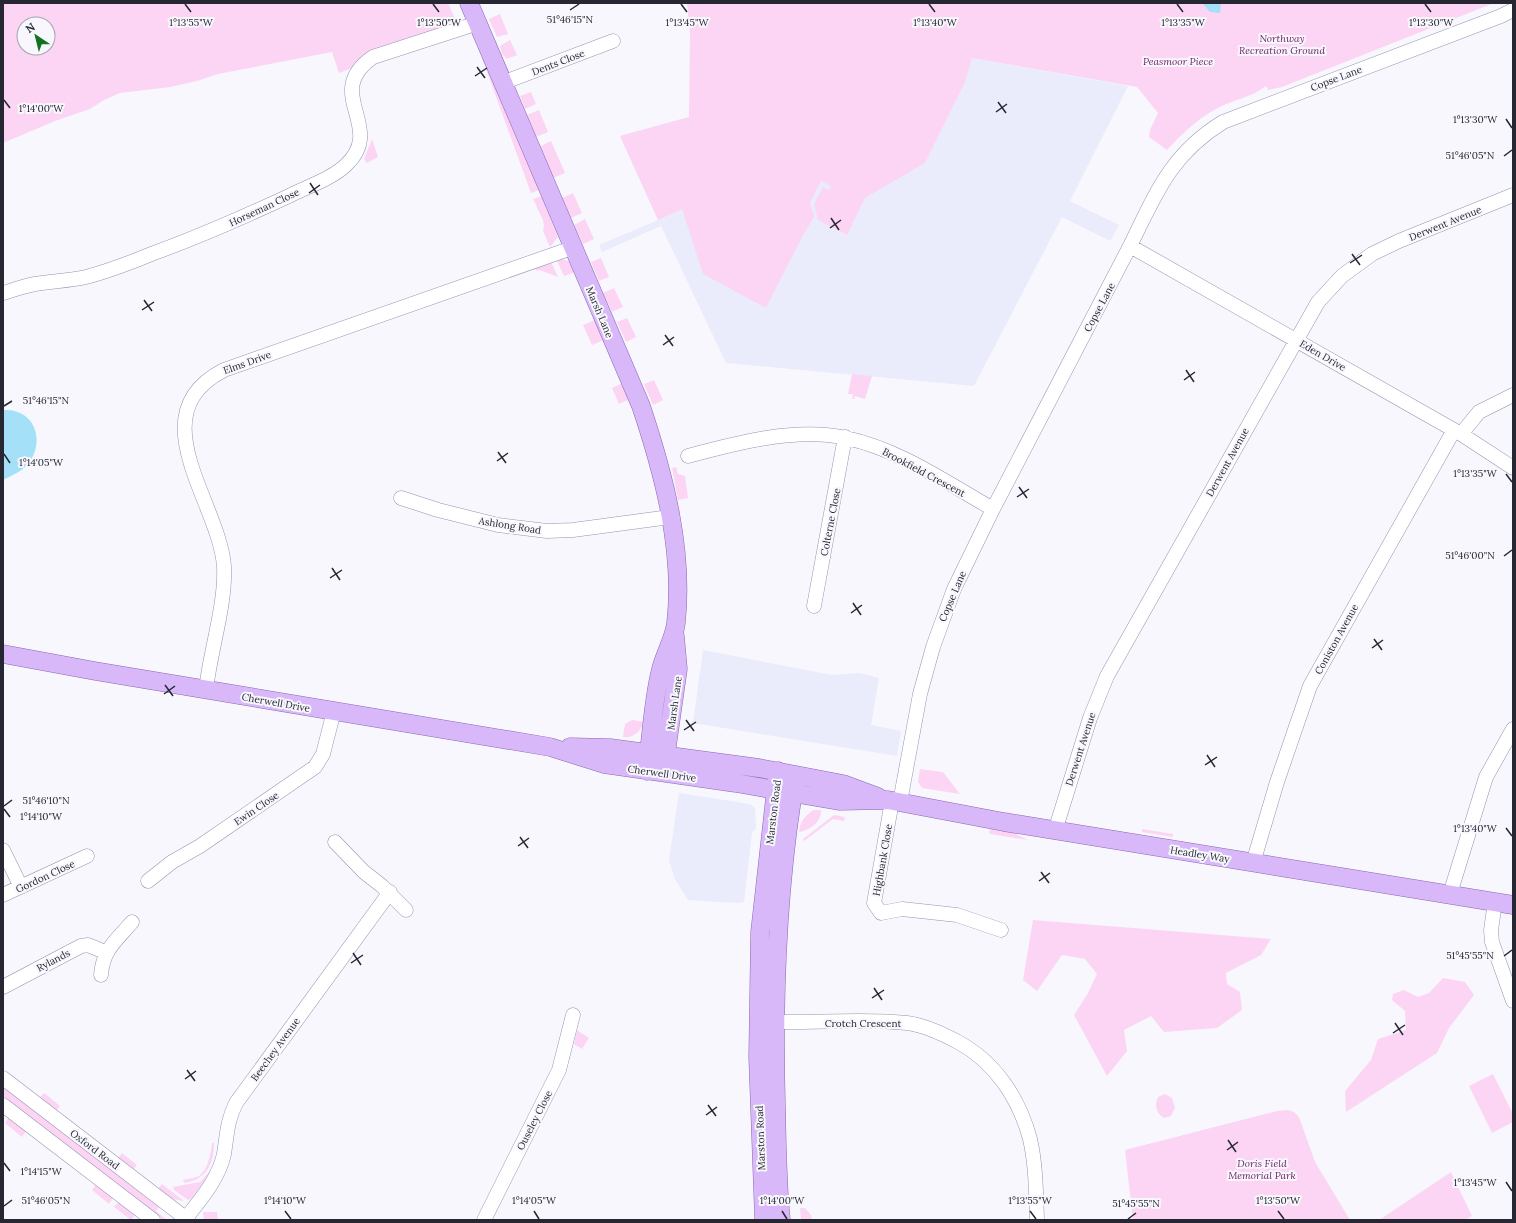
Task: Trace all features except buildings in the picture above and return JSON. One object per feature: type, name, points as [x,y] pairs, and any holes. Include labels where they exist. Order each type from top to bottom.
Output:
[{"type":"main road","name":"Marsh Lane","points":[[469,3],[572,248],[641,406],[662,476],[677,566],[678,599],[674,633],[678,669],[673,702],[658,754],[655,772]]},
{"type":"main road","name":"Marsh Lane","points":[[658,754],[655,705],[661,669],[674,633]]},
{"type":"main road","name":"Cherwell Drive","points":[[3,654],[206,690],[550,747],[618,750],[658,754],[773,771]]},
{"type":"main road","name":"Cherwell Drive","points":[[550,747],[604,764],[775,790]]},
{"type":"main road","name":"Headley Way","points":[[773,771],[843,784],[893,801],[1055,831],[1513,905]]},
{"type":"main road","name":"Marston Road","points":[[764,1220],[769,925],[775,790],[773,771]]},
{"type":"main road","name":"Marston Road","points":[[781,1220],[776,1149],[766,1057],[774,1022],[769,925],[796,775]]},
{"type":"main road","name":"Headley Way","points":[[775,790],[839,801],[893,801]]},
{"type":"street","name":"Copse Lane","points":[[893,801],[933,647],[954,589],[993,509],[1165,177],[1191,145],[1216,126],[1266,104],[1501,16],[1513,10]]},
{"type":"street","name":"Horseman Close","points":[[3,293],[35,284],[70,280],[109,270],[205,234],[325,178],[346,165],[352,159],[359,145],[361,132],[351,92],[354,78],[364,63],[372,57],[478,23]]},
{"type":"street","name":"Dents Close","points":[[502,83],[613,41]]},
{"type":"street","name":"Derwent Avenue","points":[[1055,831],[1097,696],[1318,302],[1330,287],[1356,264],[1399,242],[1513,195]]},
{"type":"street","name":"Eden Drive","points":[[1130,246],[1458,432],[1513,468]]},
{"type":"street","name":"Elms Drive","points":[[206,690],[221,600],[224,570],[222,554],[190,459],[184,433],[187,408],[195,393],[208,380],[224,370],[572,248]]},
{"type":"street","name":"Coniston Avenue","points":[[1253,863],[1276,782],[1310,686],[1458,432],[1479,412],[1513,394]]},
{"type":"street","name":"Brookfield Crescent","points":[[688,456],[760,439],[787,436],[845,437],[870,445],[905,460],[993,509]]},
{"type":"street","name":"Colterne Close","points":[[814,606],[845,437]]},
{"type":"street","name":"Ashlong Road","points":[[401,498],[438,510],[498,525],[547,531],[573,530],[670,517]]},
{"type":"street","name":"Ewin Close","points":[[148,881],[172,862],[200,846],[315,767],[323,754],[334,711]]},
{"type":"street","points":[[1450,894],[1486,778],[1513,729]]},
{"type":"street","name":"Highbank Close","points":[[893,801],[874,903],[881,913],[902,909],[957,915],[1001,930]]},
{"type":"street","points":[[335,842],[364,872],[390,892],[406,910]]},
{"type":"street","points":[[3,850],[21,887]]},
{"type":"street","name":"Gordon Close","points":[[3,896],[87,856]]},
{"type":"street","name":"Beechey Avenue","points":[[187,1219],[217,1173],[224,1154],[229,1120],[236,1103],[390,892]]},
{"type":"street","points":[[1495,902],[1491,930],[1492,942],[1513,1001]]},
{"type":"street","points":[[101,975],[105,952],[132,922]]},
{"type":"street","name":"Rylands","points":[[3,987],[81,946],[88,945],[105,952]]},
{"type":"street","name":"Ouseley Close","points":[[484,1220],[559,1070],[573,1015]]},
{"type":"street","name":"Crotch Crescent","points":[[774,1022],[910,1023],[939,1033],[975,1052],[1001,1079],[1021,1114],[1030,1139],[1034,1166],[1037,1220]]},
{"type":"street","name":"Oxford Road","points":[[3,1078],[187,1219]]},
{"type":"street","name":"Oxford Road","points":[[3,1105],[153,1220]]},
{"type":"shaded area","points":[[972,58],[1128,86],[1070,201],[1119,225],[1110,241],[1062,217],[974,386],[726,363],[661,226],[602,252],[599,245],[658,220],[620,136],[689,117]]},
{"type":"shaded area","points":[[703,650],[832,675],[860,673],[879,678],[871,725],[901,731],[897,756],[693,723]]},
{"type":"shaded area","points":[[679,793],[750,804],[755,808],[756,829],[752,832],[744,902],[738,903],[688,900],[675,879],[669,860]]},
{"type":"green space","points":[[3,3],[448,3],[455,19],[444,25],[445,28],[371,53],[359,60],[352,68],[339,73],[332,52],[218,74],[197,81],[170,87],[120,93],[104,100],[90,109],[55,121],[3,143]]},
{"type":"green space","points":[[687,3],[1494,3],[1282,87],[1268,90],[1266,86],[1211,112],[1178,138],[1167,150],[1149,137],[1150,130],[1158,113],[1137,87],[972,58],[965,82],[925,163],[865,198],[847,235],[818,220],[814,204],[823,187],[829,190],[831,186],[821,181],[810,203],[814,217],[802,237],[766,308],[703,274],[682,209],[658,220],[620,136],[689,117],[690,33]]},
{"type":"green space","points":[[500,14],[508,34],[497,37],[489,19]]},
{"type":"green space","points":[[510,40],[517,55],[507,59],[502,54],[500,46]]},
{"type":"green space","points":[[484,57],[539,190],[531,193],[482,58]]},
{"type":"green space","points":[[531,92],[536,104],[525,109],[520,96]]},
{"type":"green space","points":[[539,110],[548,132],[536,137],[527,115]]},
{"type":"green space","points":[[372,139],[378,157],[367,163],[364,159]]},
{"type":"green space","points":[[551,141],[565,173],[553,178],[539,147]]},
{"type":"green space","points":[[573,193],[582,213],[571,218],[562,198]]},
{"type":"green space","points":[[542,196],[558,237],[550,247],[543,231],[543,220],[533,199]]},
{"type":"green space","points":[[585,219],[594,239],[583,244],[574,225]]},
{"type":"green space","points":[[601,258],[609,277],[599,281],[591,262]]},
{"type":"green space","points":[[562,259],[571,262],[575,272],[564,276],[557,261]]},
{"type":"green space","points":[[551,262],[558,277],[540,270],[536,271],[535,267]]},
{"type":"green space","points":[[614,288],[623,307],[612,312],[603,293]]},
{"type":"green space","points":[[627,318],[636,337],[626,342],[617,322]]},
{"type":"green space","points":[[595,320],[604,340],[592,345],[583,325]]},
{"type":"green space","points":[[852,374],[872,376],[865,399],[855,396],[854,399],[852,399],[853,394],[848,394]]},
{"type":"green space","points":[[654,380],[663,400],[653,405],[644,384]]},
{"type":"green space","points":[[623,383],[630,399],[619,404],[612,388]]},
{"type":"green space","points":[[676,467],[678,474],[685,476],[688,498],[678,500],[672,468]]},
{"type":"green space","points":[[632,720],[644,722],[636,734],[630,737],[623,737],[625,724]]},
{"type":"green space","points":[[920,769],[943,772],[960,794],[922,788],[918,782]]},
{"type":"green space","points":[[813,810],[821,810],[820,818],[811,828],[799,832],[803,819]]},
{"type":"green space","points":[[834,815],[845,817],[844,821],[833,819],[804,841],[803,839]]},
{"type":"green space","points":[[991,828],[1005,829],[1028,840],[990,834],[989,831]]},
{"type":"green space","points":[[1142,829],[1173,834],[1173,837],[1142,832]]},
{"type":"green space","points":[[1033,920],[1271,939],[1261,955],[1226,973],[1227,984],[1240,992],[1242,1010],[1217,1028],[1164,1032],[1151,1016],[1124,1030],[1127,1051],[1107,1076],[1074,1015],[1088,993],[1097,974],[1085,959],[1062,955],[1037,991],[1023,980]]},
{"type":"green space","points":[[1443,978],[1465,982],[1474,995],[1449,1028],[1437,1053],[1346,1112],[1345,1091],[1371,1060],[1378,1039],[1406,1030],[1405,1011],[1392,1000],[1393,994],[1404,990],[1418,997],[1429,993]]},
{"type":"green space","points":[[577,1030],[589,1038],[582,1049],[574,1044]]},
{"type":"green space","points":[[1493,1074],[1513,1114],[1513,1122],[1492,1133],[1469,1086]]},
{"type":"green space","points":[[3,1086],[160,1206],[156,1211],[167,1220],[163,1220],[3,1097]]},
{"type":"green space","points":[[44,1093],[60,1106],[56,1111],[39,1098]]},
{"type":"green space","points":[[1165,1094],[1172,1098],[1175,1108],[1171,1116],[1164,1118],[1156,1109],[1156,1103],[1158,1097]]},
{"type":"green space","name":"Doris Field Memorial Park","points":[[1288,1110],[1294,1112],[1299,1117],[1315,1162],[1350,1220],[1133,1220],[1125,1150],[1277,1111]]},
{"type":"green space","points":[[10,1116],[27,1130],[22,1137],[5,1123]]},
{"type":"green space","points":[[212,1143],[214,1143],[214,1151],[207,1170],[198,1178],[184,1183],[183,1180],[199,1176],[205,1170],[210,1156]]},
{"type":"green space","points":[[122,1153],[137,1165],[133,1170],[118,1158]]},
{"type":"green space","points":[[211,1170],[210,1174],[191,1199],[188,1200],[174,1190],[173,1187],[200,1182]]},
{"type":"green space","points":[[1451,1172],[1472,1216],[1465,1220],[1379,1220]]},
{"type":"green space","points":[[97,1183],[114,1197],[109,1204],[92,1190]]},
{"type":"green space","points":[[162,1184],[184,1201],[172,1199],[158,1189]]},
{"type":"green space","points":[[119,1201],[136,1214],[131,1220],[114,1207]]},
{"type":"green space","points":[[800,1208],[805,1208],[811,1215],[812,1220],[801,1220]]},
{"type":"green space","points":[[203,1212],[217,1212],[218,1220],[204,1220]]},
{"type":"water","points":[[1202,3],[1221,3],[1220,13],[1210,12]]},
{"type":"water","points":[[3,410],[22,414],[28,419],[33,425],[37,442],[35,451],[26,467],[3,480]]},
{"type":"park label","name":"Northway Recreation Ground","points":[[1282,44]]},
{"type":"park label","name":"Peasmoor Piece","points":[[1178,61]]}]
